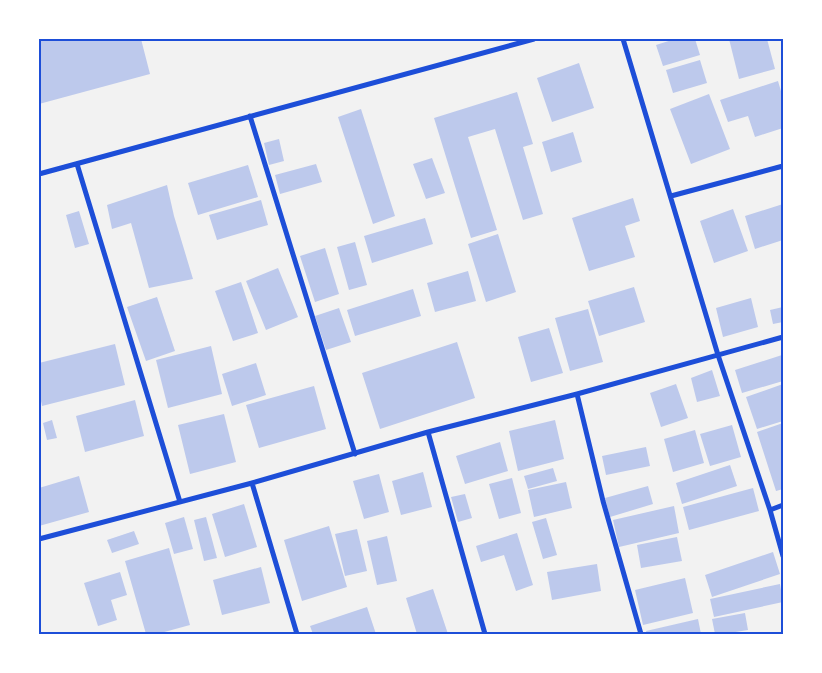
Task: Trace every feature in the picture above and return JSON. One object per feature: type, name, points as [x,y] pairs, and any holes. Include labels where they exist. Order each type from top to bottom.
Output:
[{"type":"street","points":[[39,174],[534,39]]},
{"type":"street","points":[[623,39],[718,355],[770,510],[783,556]]},
{"type":"street","points":[[250,116],[355,454]]},
{"type":"street","points":[[77,164],[180,502]]},
{"type":"street","points":[[671,196],[783,166]]},
{"type":"street","points":[[39,539],[252,483],[428,432],[577,394],[783,337]]},
{"type":"street","points":[[577,394],[603,501],[641,634]]},
{"type":"street","points":[[428,432],[484,634]]},
{"type":"street","points":[[252,483],[297,634]]},
{"type":"street","points":[[770,510],[783,505]]},
{"type":"building","points":[[39,39],[141,39],[150,74],[39,104]]},
{"type":"building","points":[[675,39],[695,39],[700,55],[663,66],[656,45]]},
{"type":"building","points":[[729,39],[767,39],[775,69],[739,79]]},
{"type":"building","points":[[700,60],[707,83],[673,93],[666,70]]},
{"type":"building","points":[[579,63],[594,108],[552,122],[537,78]]},
{"type":"building","points":[[778,81],[783,98],[783,128],[755,137],[748,116],[728,122],[720,100]]},
{"type":"building","points":[[517,92],[533,144],[523,147],[543,214],[523,220],[495,129],[468,137],[497,230],[471,238],[434,118]]},
{"type":"building","points":[[709,94],[730,149],[691,164],[670,109]]},
{"type":"building","points":[[361,109],[395,216],[373,224],[338,117]]},
{"type":"building","points":[[573,132],[582,162],[551,172],[542,142]]},
{"type":"building","points":[[279,139],[284,161],[269,165],[264,143]]},
{"type":"building","points":[[432,158],[445,193],[426,199],[413,164]]},
{"type":"building","points":[[316,164],[322,182],[280,194],[275,175]]},
{"type":"building","points":[[248,165],[258,197],[198,215],[188,183]]},
{"type":"building","points":[[167,185],[174,216],[193,279],[149,288],[131,223],[112,229],[107,205]]},
{"type":"building","points":[[633,198],[640,221],[625,226],[635,257],[589,271],[572,218]]},
{"type":"building","points":[[261,200],[268,225],[217,240],[209,215]]},
{"type":"building","points":[[783,204],[783,240],[755,249],[745,216]]},
{"type":"building","points":[[733,209],[748,251],[714,263],[700,221]]},
{"type":"building","points":[[79,211],[89,244],[75,248],[66,215]]},
{"type":"building","points":[[425,218],[433,244],[372,263],[364,236]]},
{"type":"building","points":[[498,234],[516,292],[486,302],[468,244]]},
{"type":"building","points":[[355,242],[367,285],[349,290],[337,247]]},
{"type":"building","points":[[325,248],[339,294],[315,302],[300,256]]},
{"type":"building","points":[[278,268],[298,317],[266,330],[246,281]]},
{"type":"building","points":[[468,271],[476,301],[435,312],[427,283]]},
{"type":"building","points":[[241,282],[258,333],[233,341],[215,291]]},
{"type":"building","points":[[634,287],[645,322],[599,336],[588,301]]},
{"type":"building","points":[[413,289],[421,316],[355,336],[347,310]]},
{"type":"building","points":[[157,297],[175,351],[146,361],[127,307]]},
{"type":"building","points":[[751,298],[758,327],[723,337],[716,308]]},
{"type":"building","points":[[783,307],[783,322],[773,324],[770,310]]},
{"type":"building","points":[[339,308],[351,342],[326,350],[315,316]]},
{"type":"building","points":[[588,309],[603,362],[570,371],[555,318]]},
{"type":"building","points":[[549,328],[563,373],[531,382],[518,337]]},
{"type":"building","points":[[457,342],[475,398],[380,429],[362,373]]},
{"type":"building","points":[[115,344],[125,385],[42,406],[39,391],[39,363]]},
{"type":"building","points":[[211,346],[222,394],[168,408],[156,360]]},
{"type":"building","points":[[782,355],[783,381],[742,393],[735,370]]},
{"type":"building","points":[[256,363],[266,395],[232,406],[222,374]]},
{"type":"building","points":[[712,370],[720,396],[697,402],[691,378]]},
{"type":"building","points":[[676,384],[688,418],[661,427],[650,393]]},
{"type":"building","points":[[783,384],[783,421],[757,429],[746,397]]},
{"type":"building","points":[[314,386],[326,429],[259,448],[246,405]]},
{"type":"building","points":[[135,400],[144,436],[85,452],[76,416]]},
{"type":"building","points":[[224,414],[236,462],[190,474],[178,425]]},
{"type":"building","points":[[52,420],[57,438],[47,440],[43,423]]},
{"type":"building","points":[[555,420],[564,459],[518,471],[509,431]]},
{"type":"building","points":[[783,423],[783,489],[776,491],[757,432]]},
{"type":"building","points":[[732,425],[741,457],[710,466],[700,434]]},
{"type":"building","points":[[695,430],[704,463],[673,472],[664,439]]},
{"type":"building","points":[[500,442],[508,471],[465,484],[456,456]]},
{"type":"building","points":[[646,447],[650,466],[606,475],[602,456]]},
{"type":"building","points":[[730,465],[737,486],[682,504],[676,483]]},
{"type":"building","points":[[553,468],[557,481],[528,489],[524,476]]},
{"type":"building","points":[[423,472],[432,507],[401,515],[392,481]]},
{"type":"building","points":[[379,474],[389,512],[364,519],[353,481]]},
{"type":"building","points":[[79,476],[89,512],[39,526],[39,488]]},
{"type":"building","points":[[512,478],[521,513],[499,519],[489,484]]},
{"type":"building","points":[[566,482],[572,508],[534,517],[528,490]]},
{"type":"building","points":[[648,486],[653,504],[610,517],[605,498]]},
{"type":"building","points":[[753,488],[759,511],[689,530],[683,507]]},
{"type":"building","points":[[465,494],[472,518],[458,522],[451,497]]},
{"type":"building","points":[[244,504],[257,547],[225,557],[212,514]]},
{"type":"building","points":[[674,506],[679,533],[619,547],[613,520]]},
{"type":"building","points":[[184,517],[193,549],[174,554],[165,523]]},
{"type":"building","points":[[206,517],[217,558],[204,561],[194,520]]},
{"type":"building","points":[[546,518],[557,555],[543,559],[532,522]]},
{"type":"building","points":[[329,526],[347,587],[302,601],[284,540]]},
{"type":"building","points":[[357,529],[367,571],[345,576],[335,534]]},
{"type":"building","points":[[134,531],[139,544],[112,553],[107,540]]},
{"type":"building","points":[[517,533],[533,585],[516,591],[504,555],[481,562],[476,546]]},
{"type":"building","points":[[387,536],[397,581],[377,585],[367,541]]},
{"type":"building","points":[[677,537],[682,561],[641,568],[637,545]]},
{"type":"building","points":[[169,548],[190,625],[157,634],[146,634],[125,561]]},
{"type":"building","points":[[773,552],[780,574],[712,597],[705,575]]},
{"type":"building","points":[[597,564],[601,591],[552,600],[547,572]]},
{"type":"building","points":[[261,567],[270,603],[222,615],[213,580]]},
{"type":"building","points":[[120,572],[127,595],[111,600],[117,620],[98,626],[84,583]]},
{"type":"building","points":[[685,578],[693,613],[643,625],[635,590]]},
{"type":"building","points":[[780,584],[783,602],[714,617],[710,599]]},
{"type":"building","points":[[433,589],[448,634],[417,634],[406,598]]},
{"type":"building","points":[[367,607],[376,634],[313,634],[310,626]]},
{"type":"building","points":[[745,613],[748,630],[715,634],[712,619]]},
{"type":"building","points":[[698,619],[701,634],[647,634],[646,631]]}]
